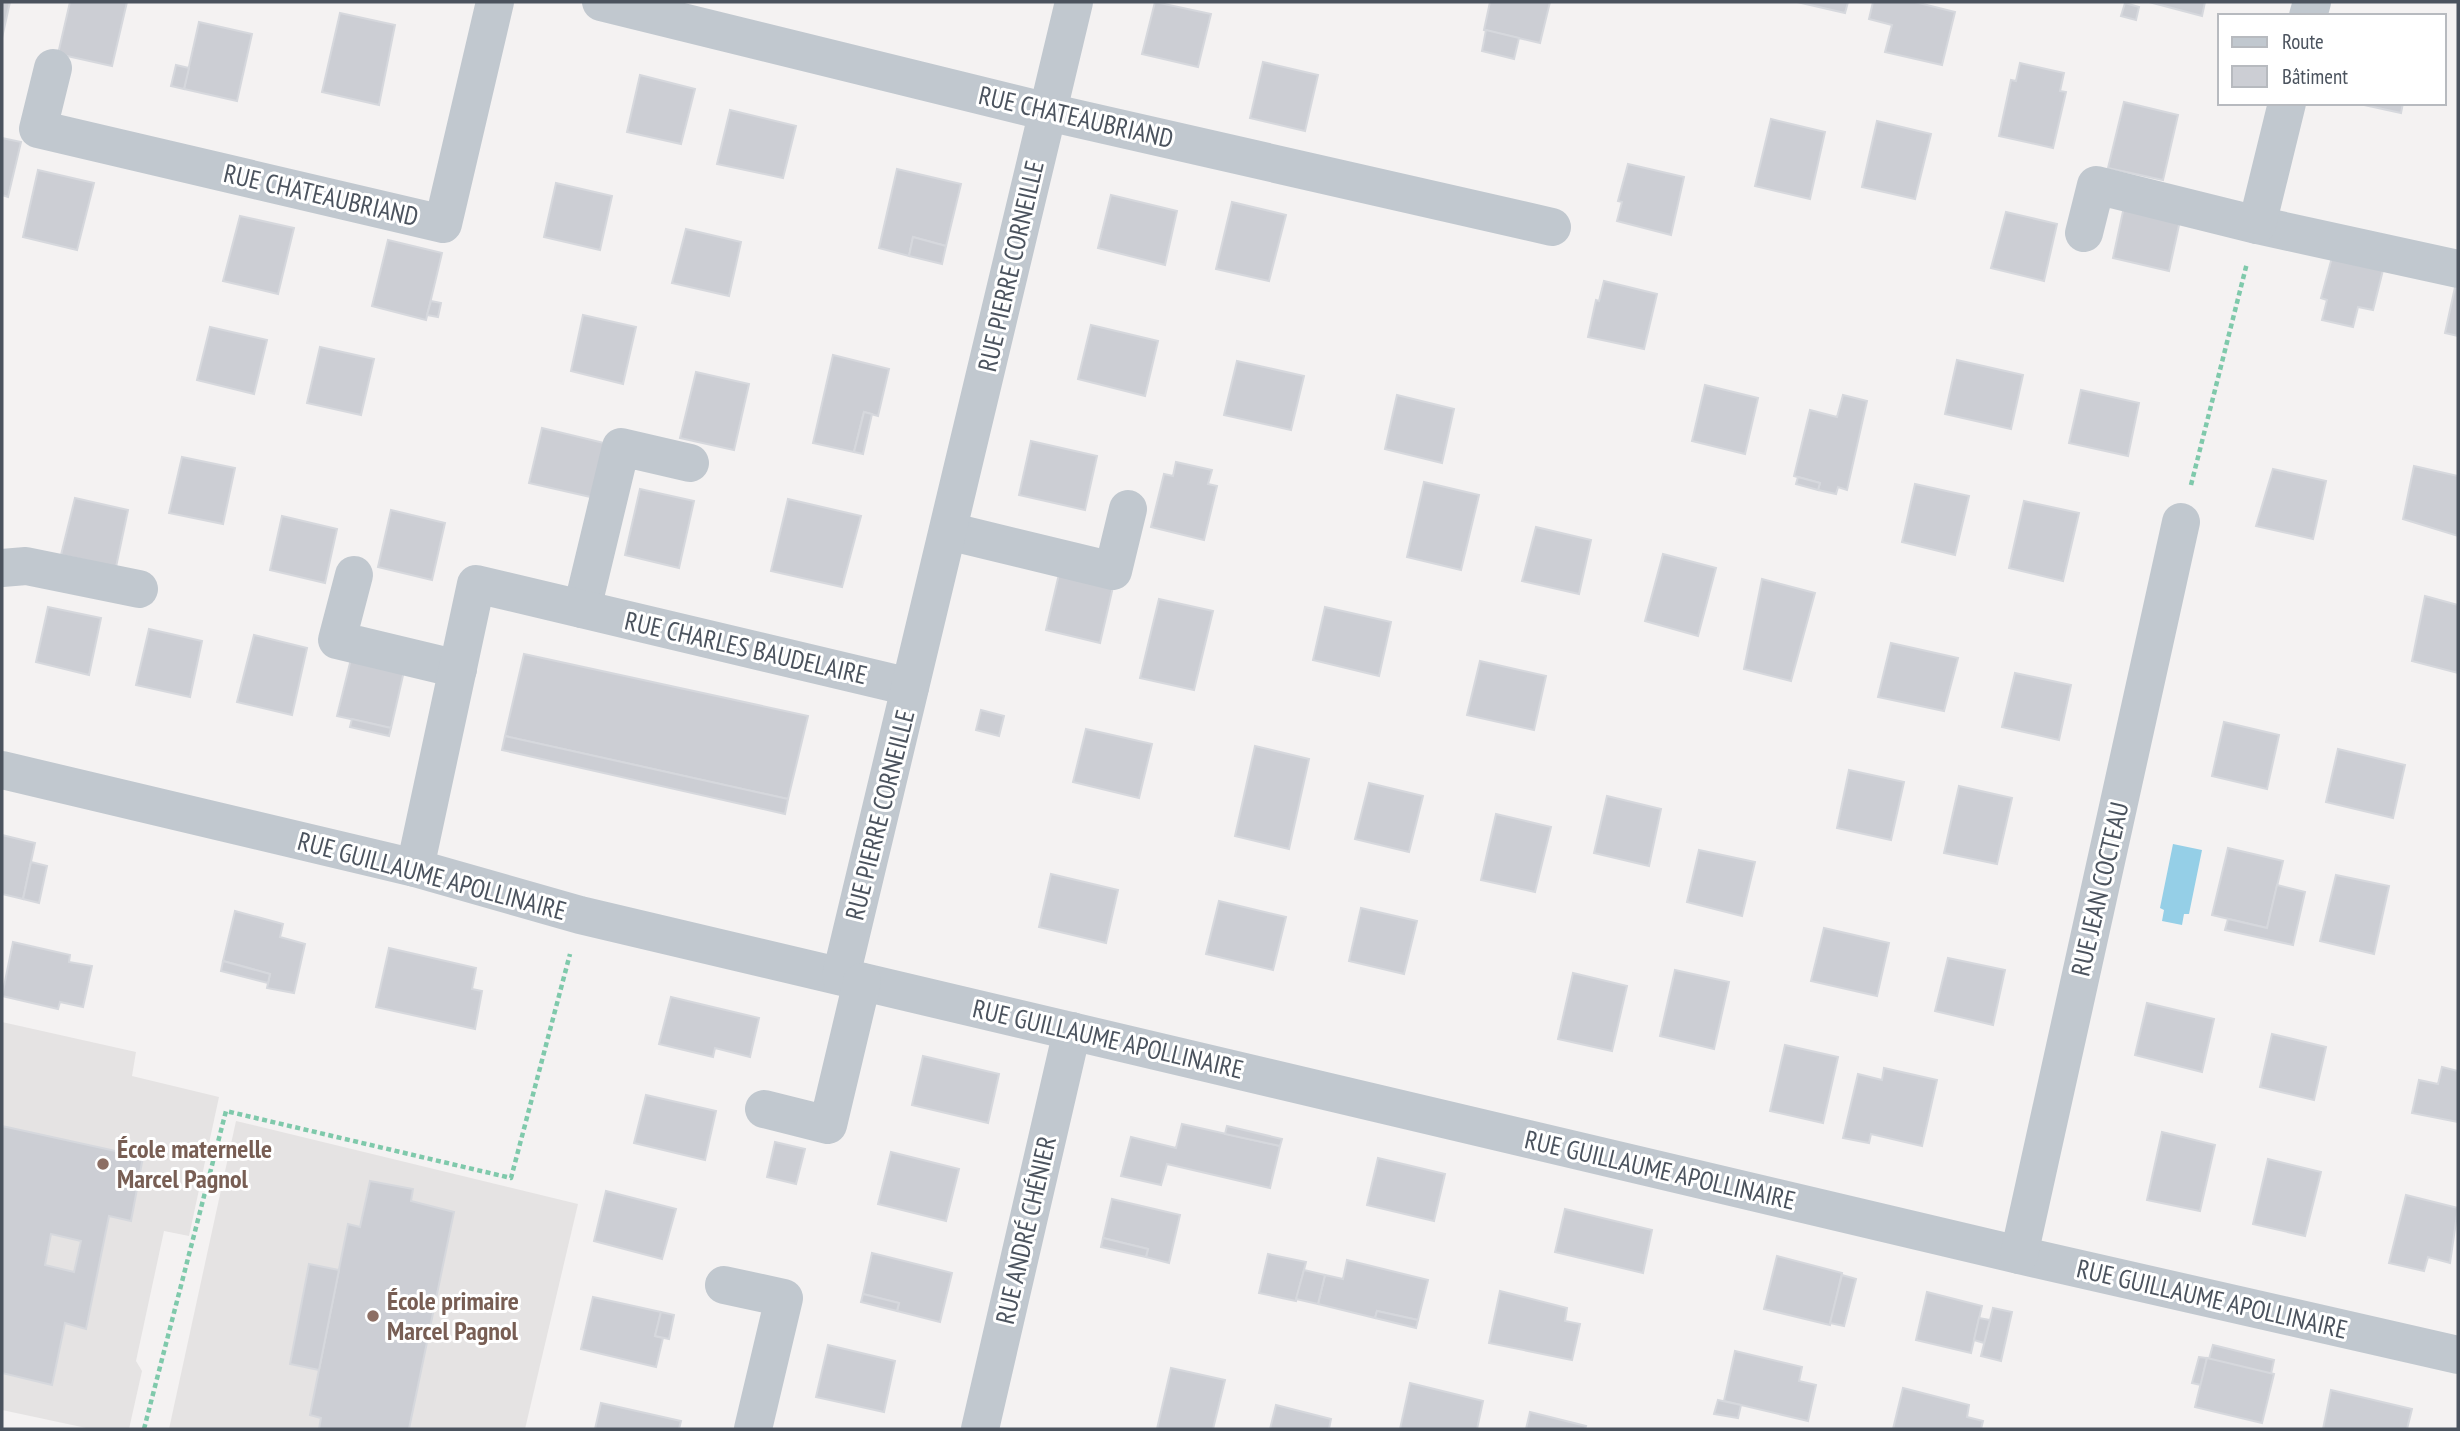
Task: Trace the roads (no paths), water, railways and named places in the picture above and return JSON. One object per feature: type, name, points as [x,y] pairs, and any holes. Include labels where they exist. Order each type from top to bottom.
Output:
[{"type":"street","name":"RUE CHATEAUBRIAND","points":[[53,68],[38,129],[443,224],[495,2]]},
{"type":"street","name":"RUE CHATEAUBRIAND","points":[[601,2],[1048,112],[1552,227]]},
{"type":"street","name":"RUE PIERRE CORNEILLE","points":[[851,979],[910,687],[1074,2]]},
{"type":"street","points":[[2257,225],[2287,105]]},
{"type":"street","points":[[2084,233],[2096,185],[2257,225],[2458,269]]},
{"type":"street","points":[[582,609],[621,447],[690,463]]},
{"type":"street","points":[[948,531],[1113,571],[1128,509]]},
{"type":"street","name":"RUE JEAN COCTEAU","points":[[2019,1255],[2181,522]]},
{"type":"street","points":[[2,568],[26,566],[139,589]]},
{"type":"street","points":[[354,575],[337,640],[457,670]]},
{"type":"street","name":"RUE CHARLES BAUDELAIRE","points":[[415,868],[476,584],[910,687]]},
{"type":"street","name":"RUE GUILLAUME APOLLINAIRE","points":[[2,770],[415,868],[580,915],[2019,1255],[2458,1355]]},
{"type":"street","points":[[764,1109],[828,1125],[851,979]]},
{"type":"street","name":"RUE ANDRÉ CHÉNIER","points":[[980,1429],[1072,1031]]},
{"type":"street","points":[[724,1285],[784,1298],[753,1429]]},
{"type":"water","points":[[2173,844],[2202,850],[2189,914],[2184,914],[2182,925],[2162,921],[2164,910],[2160,908]]},
{"type":"place","name":"École maternelle Marcel Pagnol","points":[[103,1164]]},
{"type":"place","name":"École primaire Marcel Pagnol","points":[[373,1316]]}]
